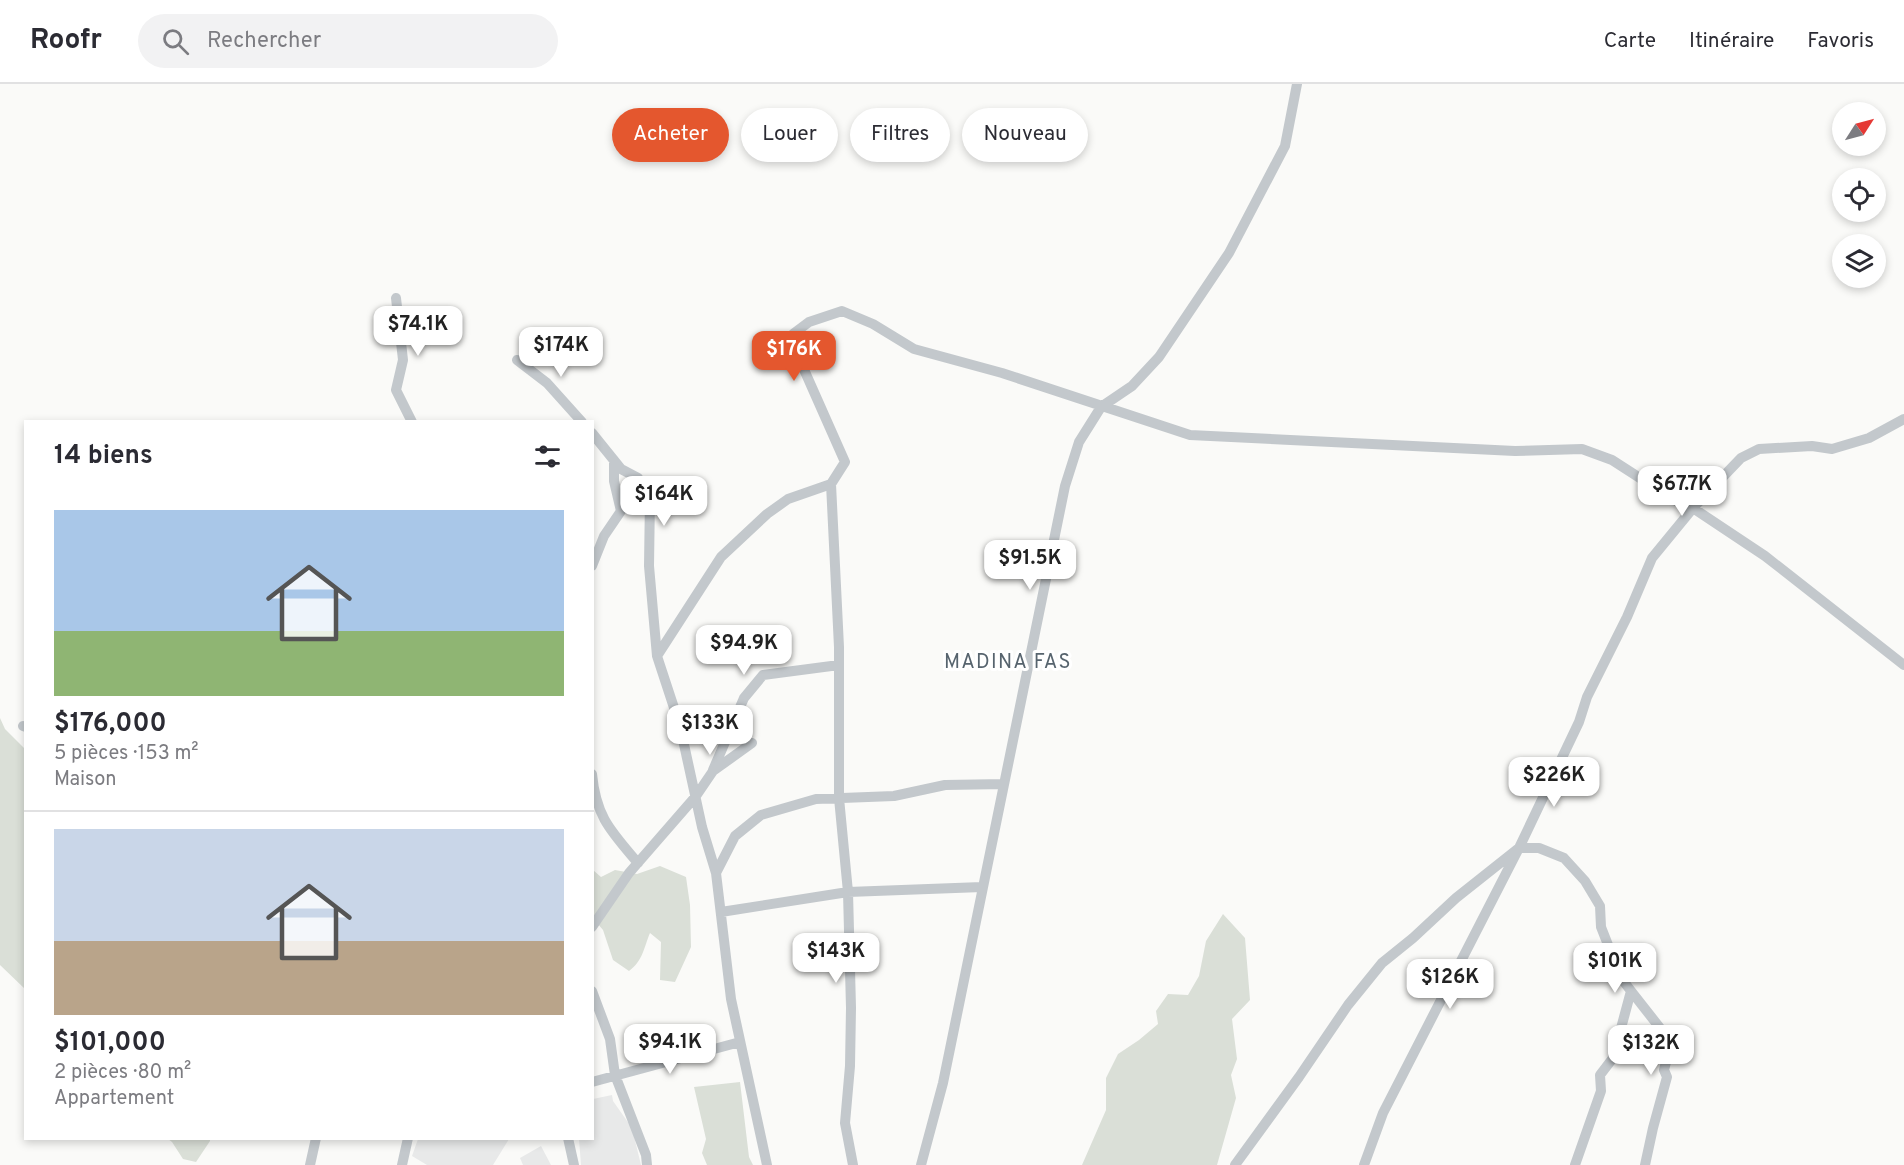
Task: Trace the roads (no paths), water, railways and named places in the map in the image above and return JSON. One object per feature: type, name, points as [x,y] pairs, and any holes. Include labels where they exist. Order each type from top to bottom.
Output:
[{"type":"street","points":[[921,1165],[943,1083],[1065,486],[1079,442],[1101,407],[1132,386],[1159,357],[1229,253],[1285,146],[1297,84]]},
{"type":"street","points":[[396,298],[404,360],[396,390],[411,420]]},
{"type":"street","points":[[853,1165],[845,1123],[851,1008],[848,892],[839,798],[839,665],[831,484],[845,462],[802,365],[793,334],[809,322],[842,311],[873,324],[914,349],[1002,374],[1190,435],[1515,451],[1582,449],[1612,460],[1674,500],[1693,508],[1765,556],[1904,665]]},
{"type":"street","points":[[517,360],[547,383],[580,420]]},
{"type":"street","points":[[1364,1165],[1383,1113],[1519,848],[1579,722],[1587,697],[1627,617],[1652,558],[1693,508],[1741,458],[1759,449],[1812,446],[1832,449],[1869,438],[1904,419]]},
{"type":"street","points":[[594,435],[621,469],[638,478],[650,497],[649,566],[657,656],[680,726],[702,827],[716,873],[731,999],[766,1165]]},
{"type":"street","points":[[594,561],[604,536],[621,511],[614,481],[614,460]]},
{"type":"street","points":[[657,656],[721,557],[767,514],[788,499],[831,484]]},
{"type":"street","points":[[594,924],[629,873],[696,796],[712,771],[744,698],[763,675],[839,665]]},
{"type":"street","points":[[712,771],[752,743]]},
{"type":"street","points":[[716,873],[735,836],[761,815],[816,799],[894,796],[945,785],[1004,784]]},
{"type":"street","points":[[595,801],[604,821],[638,863]]},
{"type":"street","points":[[594,817],[604,821]]},
{"type":"street","points":[[1235,1165],[1348,1005],[1382,963],[1456,898],[1519,848],[1539,848],[1564,858],[1584,881],[1600,906],[1601,927],[1621,978],[1671,1042],[1664,1070],[1667,1077],[1645,1165]]},
{"type":"street","points":[[721,912],[848,892],[982,887]]},
{"type":"street","points":[[1575,1165],[1602,1090],[1600,1075],[1612,1058],[1630,991]]},
{"type":"street","points":[[594,996],[610,1039],[615,1075],[646,1155],[647,1165]]},
{"type":"street","points":[[594,1081],[740,1042]]},
{"type":"street","points":[[310,1165],[316,1140]]},
{"type":"street","points":[[402,1165],[408,1140]]},
{"type":"street","points":[[568,1140],[574,1165]]},
{"type":"district","name":"MADINA FAS","points":[[1008,661]]}]
